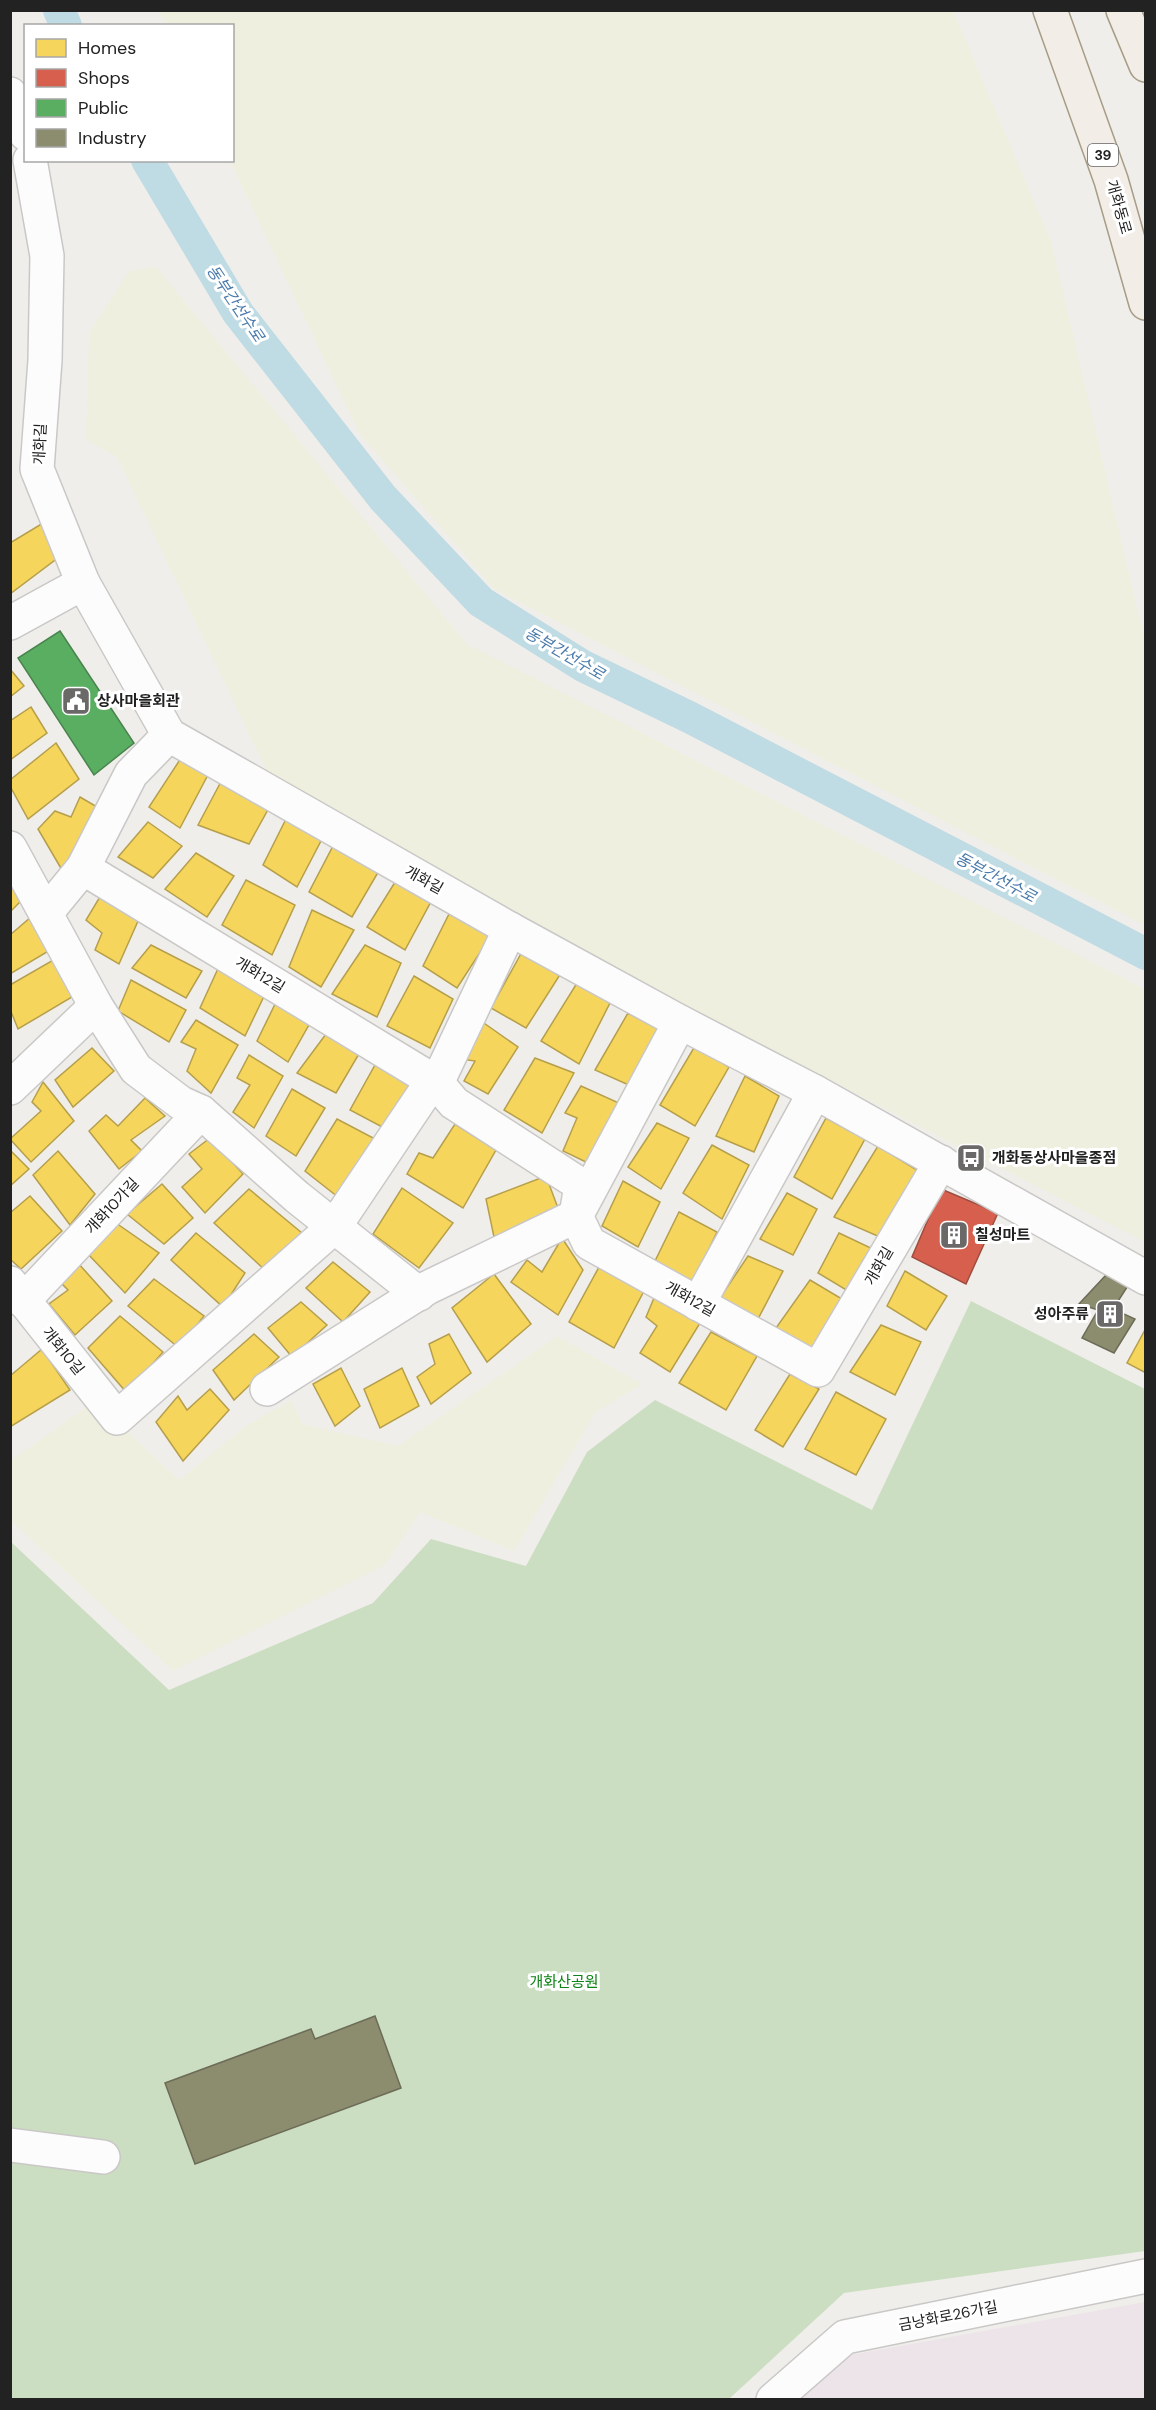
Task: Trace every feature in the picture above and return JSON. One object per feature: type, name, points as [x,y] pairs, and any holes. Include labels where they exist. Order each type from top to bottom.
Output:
[{"type":"main road","name":"개화동로","points":[[1050,10],[1111,180],[1146,303]]},
{"type":"main road","points":[[1123,10],[1146,66]]},
{"type":"street","points":[[10,94],[24,129]]},
{"type":"street","name":"개화길","points":[[30,162],[47,256],[45,360],[37,469],[83,583],[169,735],[510,928],[680,1022],[814,1092],[1146,1278]]},
{"type":"street","points":[[10,623],[83,583]]},
{"type":"street","points":[[46,913],[83,868],[131,774],[169,735]]},
{"type":"street","points":[[10,848],[96,1006],[136,1069],[181,1103],[201,1112],[297,1197],[419,1294]]},
{"type":"street","name":"개화12길","points":[[83,868],[436,1083],[454,1103],[581,1185],[576,1216],[589,1243],[818,1370]]},
{"type":"street","points":[[335,1226],[430,1083],[436,1083],[510,928]]},
{"type":"street","points":[[10,1088],[96,1006]]},
{"type":"street","points":[[267,1389],[419,1294],[576,1216],[680,1022]]},
{"type":"street","points":[[698,1304],[814,1092]]},
{"type":"street","name":"개화10가길","points":[[17,1292],[201,1112]]},
{"type":"street","name":"개화길","points":[[818,1370],[941,1162]]},
{"type":"street","name":"개화10길","points":[[17,1292],[117,1418],[335,1226]]},
{"type":"street","points":[[10,2145],[103,2157]]},
{"type":"street","name":"금낭화로26가길","points":[[773,2400],[845,2337],[1146,2276]]},
{"type":"shaded area","points":[[1145,2302],[1145,2399],[801,2399],[850,2355]]},
{"type":"green space","points":[[159,11],[953,11],[1051,241],[1145,642],[1145,925],[494,589],[359,433],[230,162],[234,162],[234,24],[166,24]]},
{"type":"green space","points":[[156,267],[467,644],[1145,989],[1145,1242],[280,799],[117,457],[86,440],[89,333],[129,271]]},
{"type":"green space","name":"개화산공원","points":[[971,1301],[1145,1389],[1145,2251],[844,2293],[729,2399],[11,2399],[10,1541],[169,1690],[373,1603],[431,1539],[526,1566],[587,1452],[655,1400],[872,1510]]},
{"type":"green space","points":[[557,1336],[642,1384],[595,1413],[514,1551],[420,1512],[385,1565],[173,1671],[11,1521],[10,1461],[95,1401],[179,1480],[247,1425],[292,1400],[302,1424],[398,1446]]},
{"type":"building: Homes","points":[[48,520],[67,551],[10,594],[10,543]]},
{"type":"building: Homes","points":[[10,669],[24,686],[10,697]]},
{"type":"building: Homes","points":[[31,707],[47,733],[10,760],[10,721]]},
{"type":"building: Homes","points":[[56,743],[79,779],[28,819],[10,786],[10,780]]},
{"type":"building: Homes","points":[[185,752],[210,771],[180,828],[149,807]]},
{"type":"building: Homes","points":[[224,776],[270,806],[249,844],[198,825]]},
{"type":"building: Homes","points":[[80,797],[104,811],[62,870],[38,829],[55,811],[71,817]]},
{"type":"building: Homes","points":[[287,817],[322,839],[297,887],[263,865]]},
{"type":"building: Homes","points":[[148,822],[182,846],[153,878],[118,857]]},
{"type":"building: Homes","points":[[334,844],[380,869],[352,917],[309,892]]},
{"type":"building: Homes","points":[[196,853],[234,876],[207,917],[165,889]]},
{"type":"building: Homes","points":[[10,861],[32,890],[10,912]]},
{"type":"building: Homes","points":[[397,879],[434,896],[405,950],[367,927]]},
{"type":"building: Homes","points":[[246,880],[295,905],[272,955],[222,925]]},
{"type":"building: Homes","points":[[104,890],[142,912],[119,964],[95,950],[102,933],[86,920]]},
{"type":"building: Homes","points":[[312,910],[354,930],[321,987],[289,967]]},
{"type":"building: Homes","points":[[38,911],[57,946],[10,974],[10,935]]},
{"type":"building: Homes","points":[[449,914],[492,934],[457,988],[423,966]]},
{"type":"building: Homes","points":[[151,945],[202,971],[186,998],[132,968]]},
{"type":"building: Homes","points":[[365,945],[401,963],[377,1017],[332,994]]},
{"type":"building: Homes","points":[[523,950],[563,970],[526,1028],[491,1008]]},
{"type":"building: Homes","points":[[55,959],[72,997],[18,1029],[10,1009],[10,985]]},
{"type":"building: Homes","points":[[221,962],[267,990],[245,1036],[200,1008]]},
{"type":"building: Homes","points":[[414,976],[453,999],[430,1048],[387,1026]]},
{"type":"building: Homes","points":[[131,980],[186,1010],[169,1042],[118,1011]]},
{"type":"building: Homes","points":[[577,983],[610,1003],[579,1064],[541,1041]]},
{"type":"building: Homes","points":[[279,996],[314,1016],[288,1062],[257,1041]]},
{"type":"building: Homes","points":[[628,1013],[662,1031],[631,1086],[595,1070]]},
{"type":"building: Homes","points":[[196,1020],[238,1045],[211,1093],[187,1071],[196,1049],[181,1042]]},
{"type":"building: Homes","points":[[481,1021],[518,1047],[488,1094],[464,1081],[475,1061],[461,1059]]},
{"type":"building: Homes","points":[[329,1030],[363,1047],[336,1093],[297,1073]]},
{"type":"building: Homes","points":[[695,1046],[729,1067],[695,1126],[660,1105]]},
{"type":"building: Homes","points":[[92,1048],[114,1071],[73,1107],[55,1080]]},
{"type":"building: Homes","points":[[249,1055],[283,1076],[254,1128],[233,1112],[250,1085],[237,1078]]},
{"type":"building: Homes","points":[[380,1056],[421,1076],[386,1129],[350,1110]]},
{"type":"building: Homes","points":[[535,1058],[574,1073],[542,1133],[504,1110]]},
{"type":"building: Homes","points":[[745,1076],[779,1096],[754,1152],[716,1136]]},
{"type":"building: Homes","points":[[43,1082],[74,1121],[31,1162],[10,1139],[41,1111],[32,1102]]},
{"type":"building: Homes","points":[[581,1086],[619,1103],[590,1164],[563,1151],[577,1118],[565,1113]]},
{"type":"building: Homes","points":[[292,1089],[325,1108],[296,1156],[266,1136]]},
{"type":"building: Homes","points":[[145,1098],[165,1116],[131,1140],[142,1151],[119,1169],[89,1131],[106,1115],[118,1126]]},
{"type":"building: Homes","points":[[826,1118],[865,1139],[832,1199],[794,1177]]},
{"type":"building: Homes","points":[[337,1119],[379,1141],[343,1201],[305,1171]]},
{"type":"building: Homes","points":[[657,1123],[689,1138],[661,1189],[628,1167]]},
{"type":"building: Homes","points":[[455,1124],[496,1150],[463,1208],[407,1174],[419,1153],[433,1158]]},
{"type":"building: Homes","points":[[210,1138],[243,1174],[205,1213],[182,1187],[202,1169],[189,1154]]},
{"type":"building: Homes","points":[[712,1145],[749,1165],[722,1219],[683,1193]]},
{"type":"building: Homes","points":[[878,1146],[925,1175],[889,1241],[834,1217]]},
{"type":"building: Homes","points":[[10,1150],[29,1169],[10,1186]]},
{"type":"building: Homes","points":[[58,1151],[95,1194],[70,1225],[33,1175]]},
{"type":"building: Homes","points":[[546,1176],[558,1208],[494,1237],[486,1199]]},
{"type":"building: Homes","points":[[623,1181],[660,1202],[638,1247],[602,1226]]},
{"type":"building: Homes","points":[[162,1184],[193,1218],[164,1244],[127,1214]]},
{"type":"building: Homes","points":[[402,1188],[453,1223],[419,1268],[373,1234]]},
{"type":"building: Homes","points":[[249,1189],[302,1233],[266,1271],[214,1223]]},
{"type":"building: Homes","points":[[787,1193],[817,1209],[793,1255],[760,1239]]},
{"type":"building: Homes","points":[[30,1196],[62,1231],[21,1269],[10,1259],[10,1213]]},
{"type":"building: Homes","points":[[679,1212],[717,1232],[693,1283],[655,1261]]},
{"type":"building: Homes","points":[[116,1223],[159,1253],[125,1293],[87,1253]]},
{"type":"building: Homes","points":[[196,1233],[245,1273],[223,1307],[171,1260]]},
{"type":"building: Homes","points":[[839,1233],[873,1249],[848,1291],[818,1273]]},
{"type":"building: Homes","points":[[562,1238],[583,1270],[558,1315],[511,1282],[527,1260],[542,1272]]},
{"type":"building: Homes","points":[[748,1256],[783,1271],[758,1319],[718,1301]]},
{"type":"building: Homes","points":[[333,1262],[370,1292],[343,1322],[306,1288]]},
{"type":"building: Homes","points":[[78,1263],[112,1301],[75,1335],[49,1304],[68,1290],[58,1280]]},
{"type":"building: Homes","points":[[599,1267],[645,1289],[614,1348],[569,1322]]},
{"type":"building: Homes","points":[[905,1271],[947,1296],[926,1330],[887,1306]]},
{"type":"building: Homes","points":[[494,1274],[531,1324],[487,1362],[452,1308]]},
{"type":"building: Homes","points":[[154,1279],[204,1316],[179,1348],[128,1306]]},
{"type":"building: Homes","points":[[810,1280],[842,1299],[811,1350],[776,1328]]},
{"type":"building: Homes","points":[[654,1298],[700,1323],[670,1372],[640,1353],[657,1326],[646,1317]]},
{"type":"building: Homes","points":[[301,1302],[327,1325],[292,1357],[268,1328]]},
{"type":"building: Homes","points":[[120,1316],[163,1352],[127,1393],[88,1348]]},
{"type":"building: Homes","points":[[881,1325],[921,1342],[895,1395],[850,1372]]},
{"type":"building: Homes","points":[[1146,1328],[1146,1373],[1127,1363]]},
{"type":"building: Homes","points":[[711,1332],[757,1356],[726,1410],[679,1383]]},
{"type":"building: Homes","points":[[254,1334],[279,1357],[234,1400],[213,1370]]},
{"type":"building: Homes","points":[[449,1334],[471,1373],[431,1404],[417,1377],[435,1364],[429,1344]]},
{"type":"building: Homes","points":[[42,1349],[70,1390],[10,1427],[10,1376]]},
{"type":"building: Homes","points":[[341,1368],[360,1406],[335,1426],[313,1384]]},
{"type":"building: Homes","points":[[402,1368],[419,1406],[380,1428],[364,1389]]},
{"type":"building: Homes","points":[[790,1374],[819,1389],[783,1447],[755,1430]]},
{"type":"building: Homes","points":[[210,1389],[229,1410],[183,1461],[156,1422],[178,1396],[187,1410]]},
{"type":"building: Homes","points":[[836,1392],[886,1419],[856,1475],[805,1449]]},
{"type":"building: Shops","name":"칠성마트","points":[[941,1189],[998,1213],[966,1284],[912,1257]]},
{"type":"building: Public","name":"상사마을회관","points":[[60,631],[134,743],[94,775],[18,658]]},
{"type":"building: Industry","name":"성아주류","points":[[1107,1274],[1129,1284],[1113,1309],[1135,1319],[1114,1353],[1082,1338],[1098,1310],[1079,1304]]},
{"type":"building: Industry","points":[[375,2016],[401,2088],[195,2164],[165,2083],[311,2029],[315,2039]]},
{"type":"waterway","name":"동부간선수로","points":[[59,10],[65,24]]},
{"type":"waterway","name":"동부간선수로","points":[[148,162],[238,313],[383,498],[481,602],[583,666],[689,717],[1146,954]]},
{"type":"place","name":"상사마을회관","points":[[76,701]]},
{"type":"place","name":"개화동상사마을종점","points":[[971,1158]]},
{"type":"place","name":"칠성마트","points":[[954,1235]]},
{"type":"place","name":"성아주류","points":[[1110,1314]]}]
